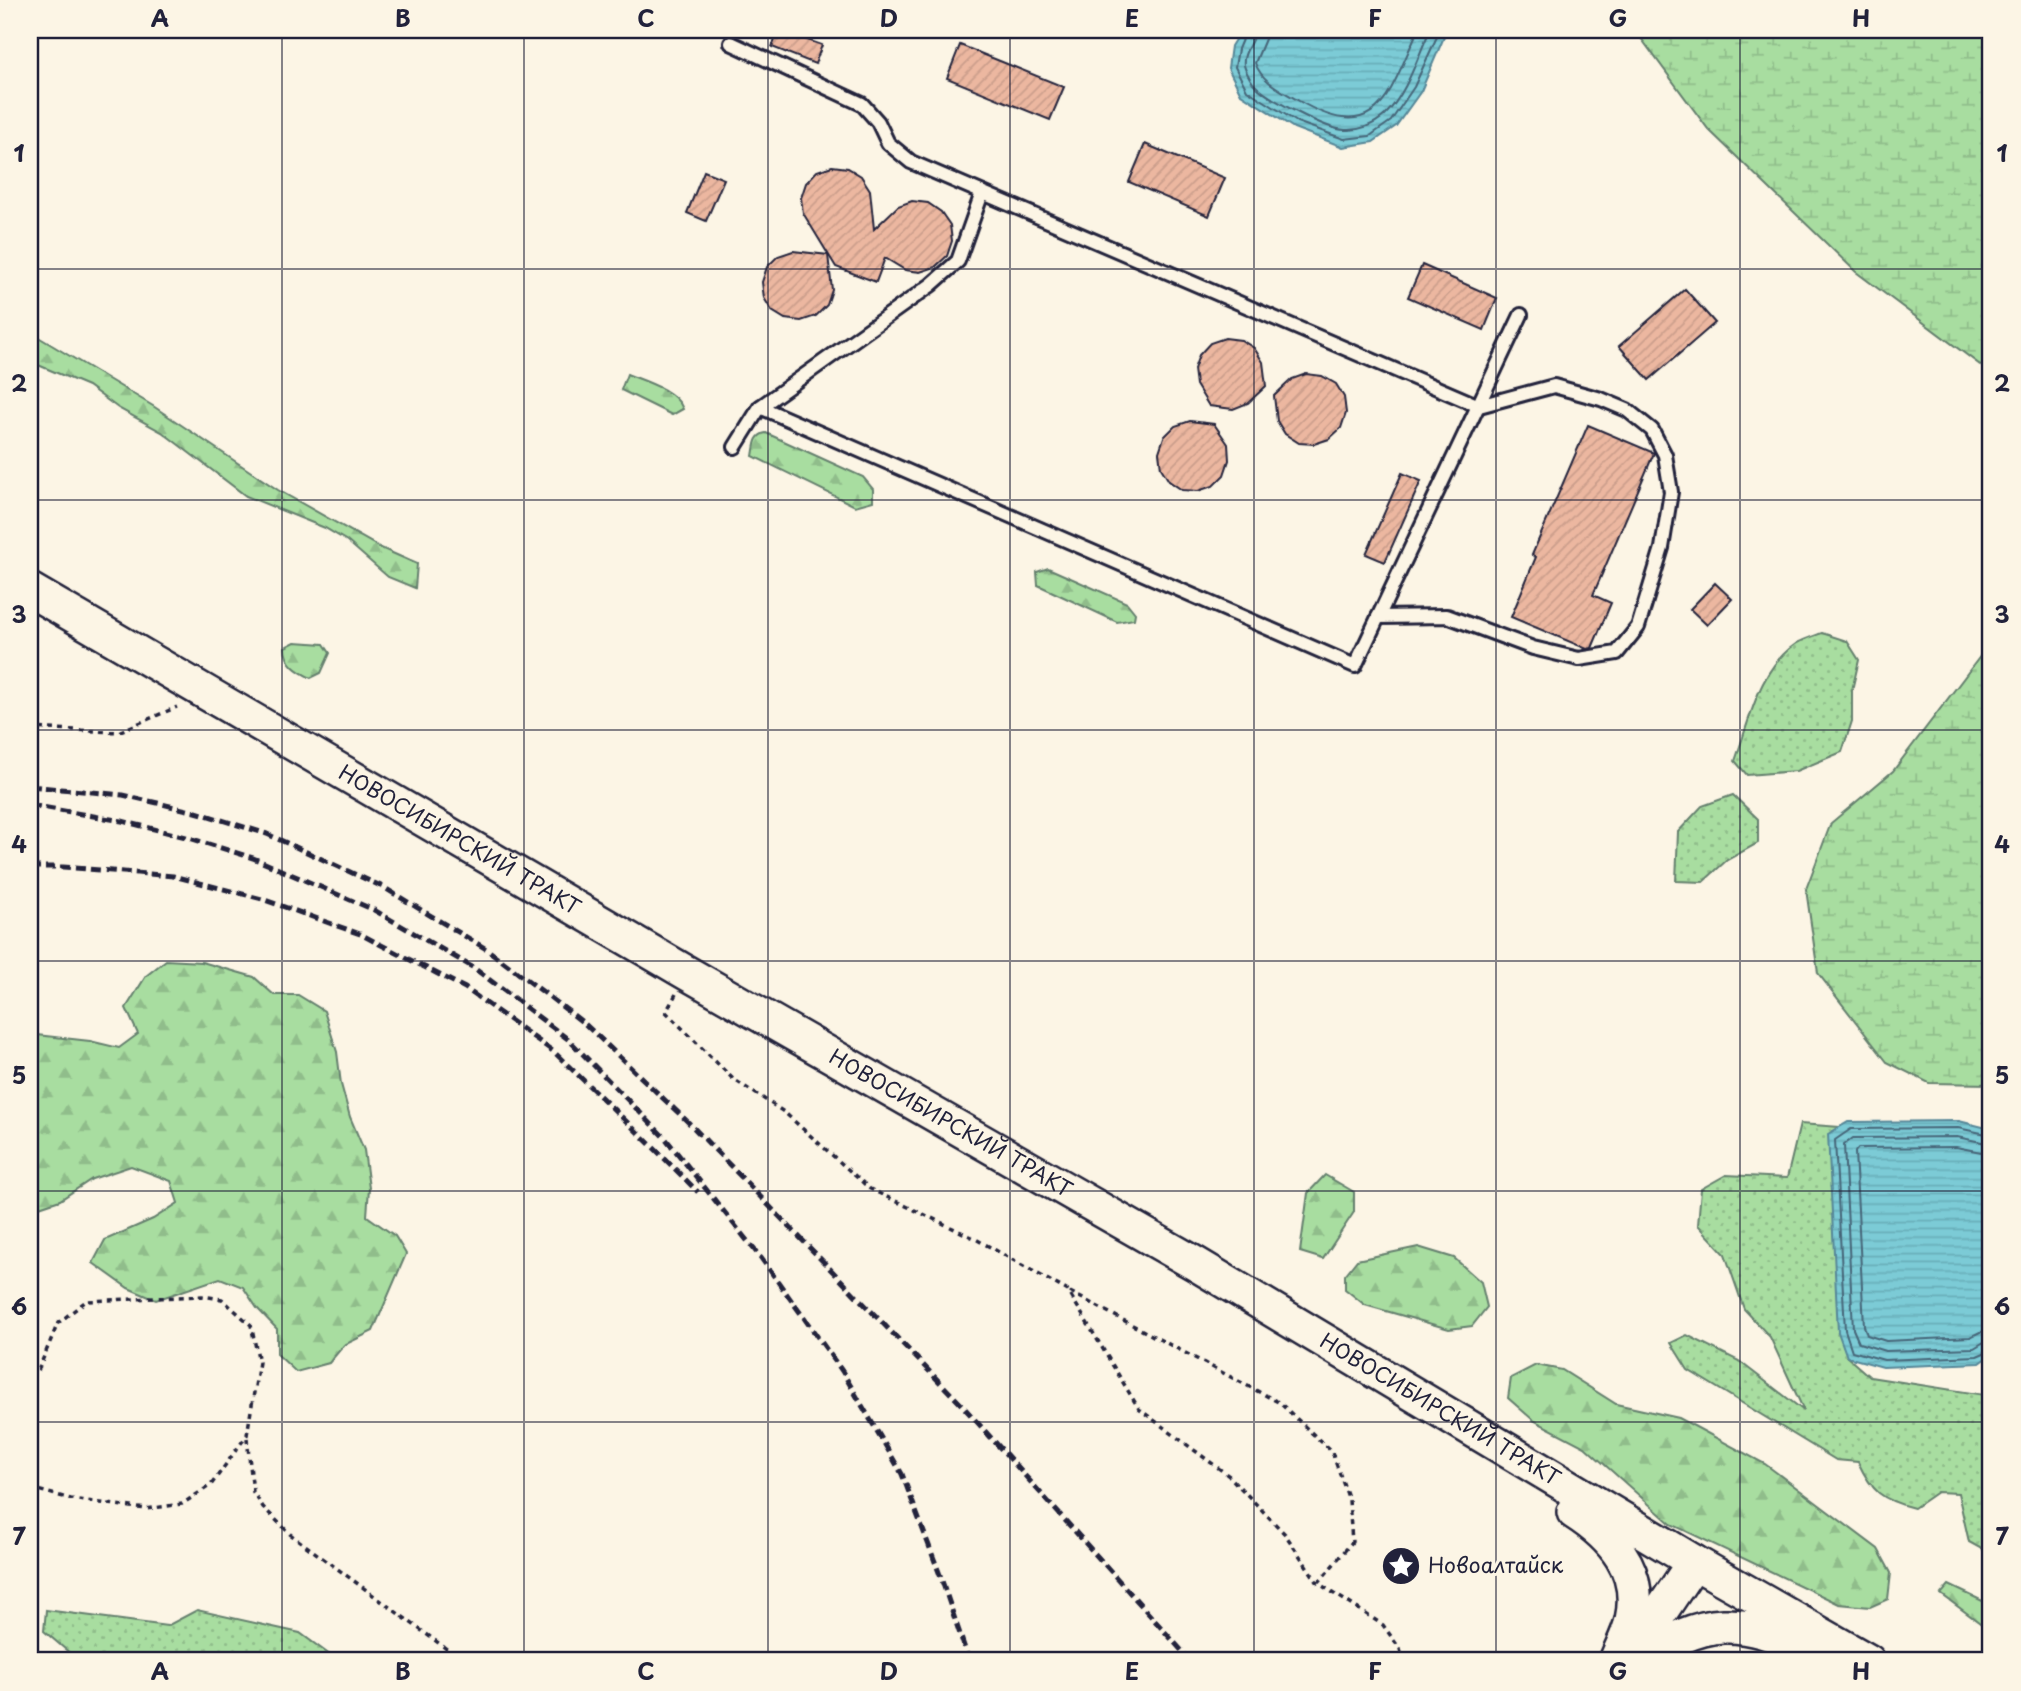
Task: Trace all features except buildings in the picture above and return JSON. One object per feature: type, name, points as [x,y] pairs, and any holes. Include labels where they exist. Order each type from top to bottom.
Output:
[{"type":"main road","name":"НОВОСИБИРСКИЙ ТРАКТ","points":[[30,590],[687,973],[1252,1297],[1694,1562],[1868,1661]]},
{"type":"main road","points":[[1252,1297],[1311,1343],[1602,1531],[1620,1553],[1634,1592],[1632,1621],[1616,1661]]},
{"type":"main road","points":[[1622,1661],[1647,1632],[1694,1562]]},
{"type":"main road","points":[[1640,1661],[1678,1637],[1734,1624],[1773,1633],[1829,1661]]},
{"type":"lane","points":[[730,43],[862,104],[878,122],[888,142],[911,162],[1479,406],[1554,386],[1601,398],[1628,410],[1652,430],[1665,454],[1671,492],[1662,548],[1638,627],[1617,653],[1579,659],[1533,648],[1447,616],[1378,617]]},
{"type":"lane","points":[[735,447],[760,407],[931,285],[958,261],[982,193]]},
{"type":"lane","points":[[760,407],[1355,666],[1521,315]]},
{"type":"path","points":[[30,728],[118,732],[207,693]]},
{"type":"path","points":[[687,973],[666,1012],[733,1079],[784,1112],[870,1189],[974,1238],[1280,1403],[1332,1452],[1349,1500],[1352,1542],[1318,1583]]},
{"type":"path","points":[[1068,1291],[1139,1409],[1229,1476],[1285,1534],[1318,1583],[1383,1625],[1400,1649],[1403,1661]]},
{"type":"path","points":[[37,1373],[58,1323],[86,1301],[202,1296],[222,1300],[251,1325],[259,1362],[247,1436],[253,1492],[263,1507],[290,1534],[463,1661]]},
{"type":"path","points":[[30,1488],[71,1499],[146,1508],[182,1504],[211,1485],[247,1436]]},
{"type":"green space","points":[[1635,30],[1991,30],[1991,385],[1984,368],[1856,272],[1708,129]]},
{"type":"green space","points":[[30,332],[153,406],[278,490],[381,548],[417,564],[415,588],[388,577],[347,541],[325,528],[246,496],[162,432],[118,408],[88,386],[31,362]]},
{"type":"green space","points":[[627,374],[667,391],[683,409],[672,415],[621,390]]},
{"type":"green space","points":[[766,433],[863,477],[873,489],[873,501],[855,506],[753,456],[757,439]]},
{"type":"green space","points":[[1048,568],[1127,603],[1135,613],[1134,619],[1117,622],[1038,585],[1037,572]]},
{"type":"green space","points":[[1822,633],[1847,641],[1859,660],[1852,690],[1852,721],[1842,752],[1796,771],[1747,775],[1735,761],[1764,681],[1784,654],[1797,643]]},
{"type":"green space","points":[[295,642],[324,644],[330,653],[321,673],[311,678],[297,670],[290,662],[285,647]]},
{"type":"green space","points":[[1991,642],[1991,1084],[1929,1083],[1887,1062],[1818,973],[1806,889],[1831,823],[1893,771]]},
{"type":"green space","points":[[1733,795],[1758,819],[1758,843],[1727,860],[1703,882],[1676,881],[1678,832],[1702,806]]},
{"type":"green space","points":[[166,960],[202,962],[254,977],[274,995],[298,995],[324,1011],[337,1052],[341,1084],[350,1117],[364,1150],[369,1188],[367,1216],[395,1236],[406,1254],[373,1331],[344,1345],[329,1363],[296,1372],[277,1354],[277,1329],[257,1308],[243,1287],[220,1278],[156,1300],[128,1288],[93,1263],[105,1240],[153,1219],[178,1203],[171,1181],[131,1166],[92,1179],[60,1200],[30,1210],[30,1042],[37,1035],[90,1041],[119,1048],[138,1034],[126,1008],[146,976]]},
{"type":"green space","points":[[1800,1124],[1840,1127],[1991,1174],[1991,1355],[1969,1336],[1847,1357],[1870,1377],[1991,1396],[1989,1553],[1969,1542],[1958,1493],[1937,1492],[1914,1508],[1886,1498],[1873,1488],[1858,1462],[1836,1460],[1688,1370],[1671,1343],[1687,1335],[1739,1361],[1804,1411],[1770,1337],[1744,1309],[1725,1254],[1698,1225],[1701,1189],[1726,1175],[1787,1178]]},
{"type":"green space","points":[[1325,1175],[1354,1192],[1354,1212],[1323,1259],[1300,1252],[1308,1193]]},
{"type":"green space","points":[[1418,1247],[1454,1258],[1481,1282],[1487,1307],[1472,1326],[1449,1329],[1365,1305],[1345,1289],[1345,1275],[1357,1260]]},
{"type":"green space","points":[[1536,1365],[1562,1370],[1616,1404],[1679,1418],[1765,1464],[1878,1549],[1891,1573],[1888,1599],[1870,1607],[1839,1604],[1671,1524],[1585,1447],[1533,1420],[1508,1398],[1511,1378]]},
{"type":"green space","points":[[1949,1585],[1991,1605],[1991,1631],[1941,1594]]},
{"type":"green space","points":[[46,1610],[167,1626],[197,1610],[300,1633],[338,1661],[79,1661],[44,1631]]},
{"type":"water","points":[[1241,30],[1447,30],[1421,91],[1396,126],[1373,142],[1343,147],[1294,128],[1241,94],[1228,68],[1231,46]]},
{"type":"water","points":[[1959,1121],[1991,1129],[1991,1355],[1980,1363],[1883,1367],[1847,1357],[1838,1332],[1828,1134],[1848,1122]]},
{"type":"railway","points":[[30,786],[123,795],[196,812],[267,834],[383,887],[488,950],[585,1024],[688,1122],[960,1403],[1191,1661]]},
{"type":"railway","points":[[30,805],[122,821],[186,837],[253,858],[374,910],[474,968],[569,1040],[666,1139],[761,1258],[842,1371],[902,1474],[969,1661]]},
{"type":"railway","points":[[30,867],[173,876],[262,899],[360,934],[465,988],[554,1052],[698,1192]]},
{"type":"place","name":"Новоалтайск","points":[[1401,1566]]}]
